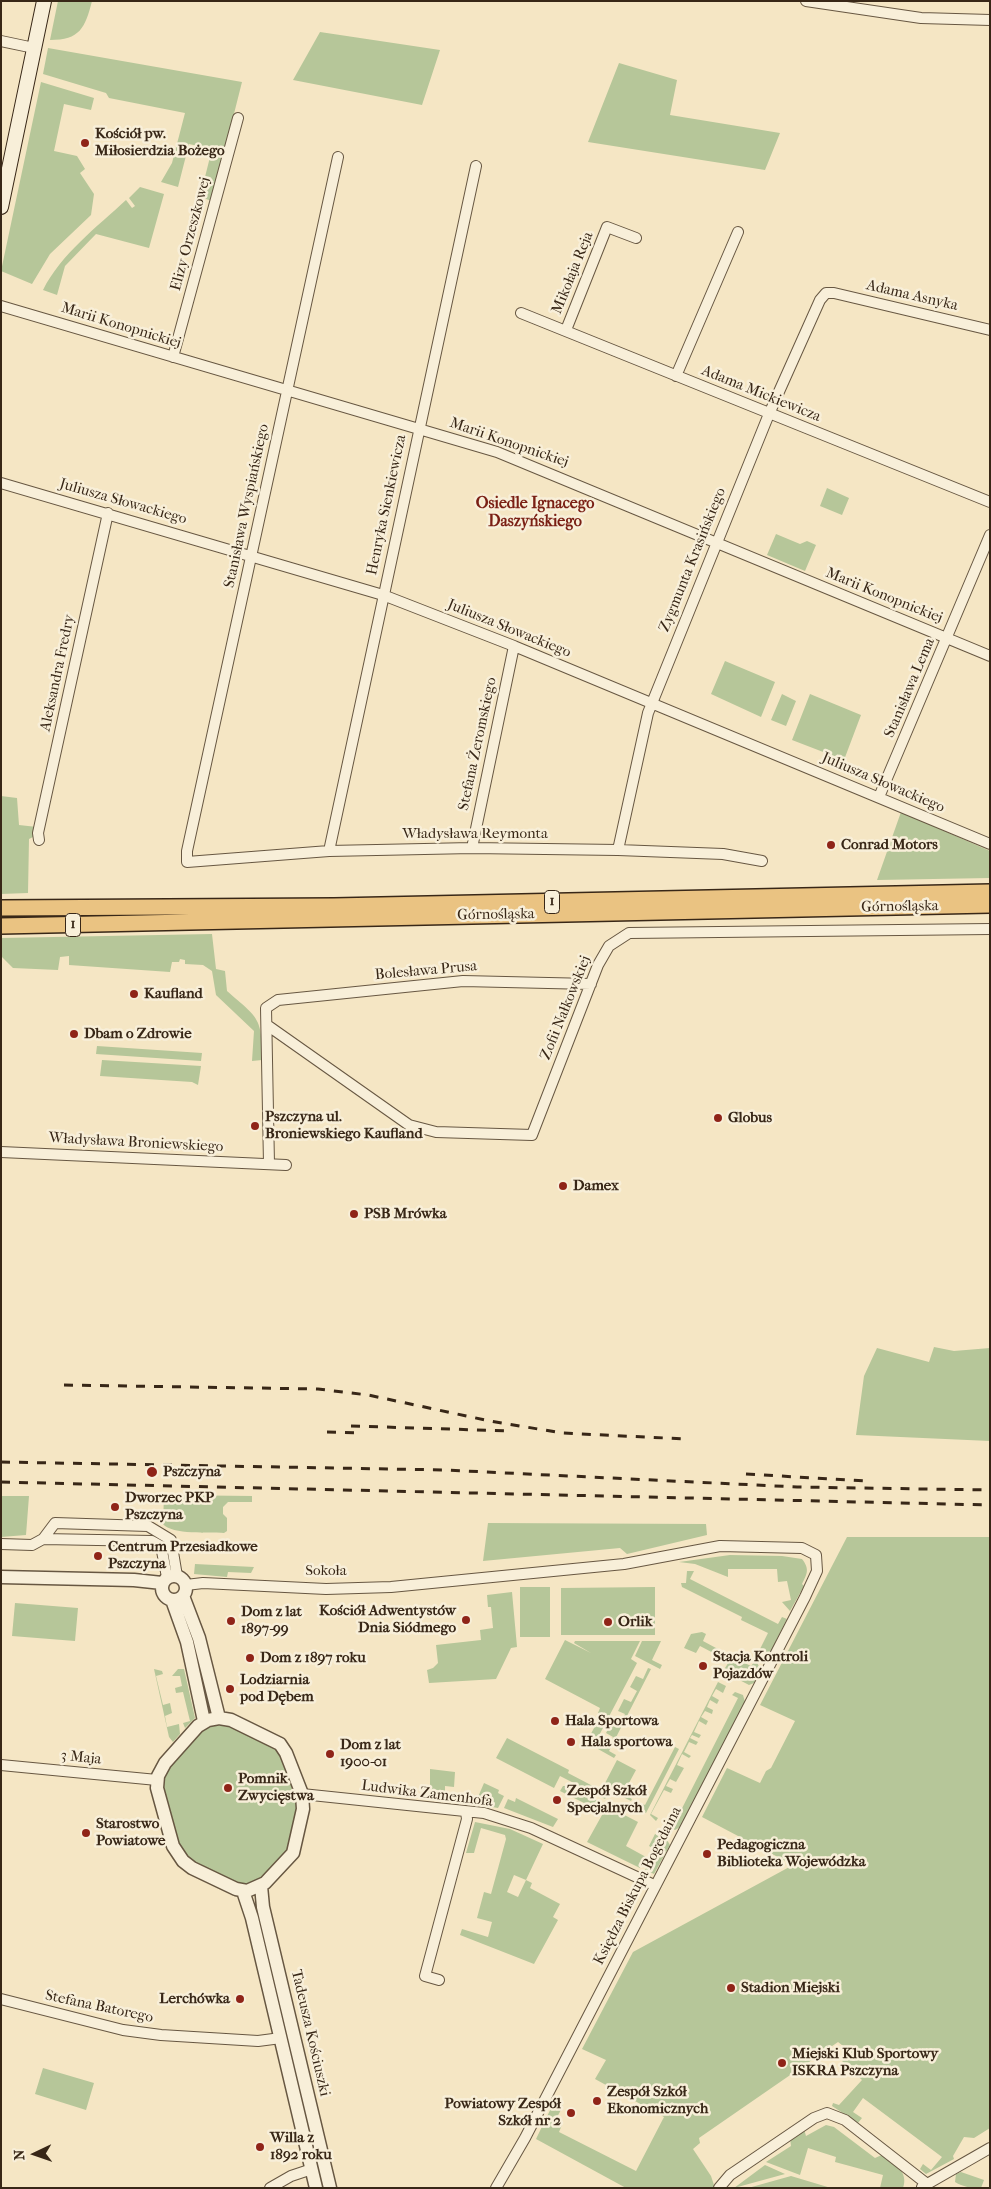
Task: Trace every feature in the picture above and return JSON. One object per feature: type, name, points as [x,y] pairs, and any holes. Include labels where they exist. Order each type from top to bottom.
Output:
[{"type":"main road","points":[[1,207],[44,1]]},
{"type":"main road","name":"Górnośląska","points":[[1,908],[308,907],[990,892]]},
{"type":"main road","name":"Górnośląska","points":[[1,926],[990,905]]},
{"type":"street","points":[[806,1],[921,18],[990,20]]},
{"type":"street","points":[[1,42],[34,48]]},
{"type":"street","name":"Elizy Orzeszkowej","points":[[173,357],[238,118]]},
{"type":"street","name":"Stanisława Wyspiańskiego","points":[[187,862],[189,841],[338,157]]},
{"type":"street","name":"Henryka Sienkiewicza","points":[[329,851],[418,429],[476,166]]},
{"type":"street","name":"Mikołaja Reja","points":[[566,330],[608,227],[636,238]]},
{"type":"street","points":[[676,376],[738,232]]},
{"type":"street","name":"Adama Asnyka","points":[[826,293],[990,330]]},
{"type":"street","name":"Zygmunta Krasińskiego","points":[[618,850],[651,704],[769,414],[820,300],[826,293]]},
{"type":"street","name":"Marii Konopnickiej","points":[[1,306],[497,452],[560,476],[716,544],[990,656]]},
{"type":"street","name":"Adama Mickiewicza","points":[[521,313],[990,502]]},
{"type":"street","name":"Juliusza Słowackiego","points":[[1,483],[383,595],[514,646],[990,844]]},
{"type":"street","name":"Aleksandra Fredry","points":[[39,840],[108,513]]},
{"type":"street","name":"Stanisława Lema","points":[[879,797],[948,638],[990,535]]},
{"type":"street","name":"Stefana Żeromskiego","points":[[472,848],[514,646]]},
{"type":"street","name":"Władysława Reymonta","points":[[187,862],[329,851],[472,848],[723,854],[762,861]]},
{"type":"street","name":"Zofii Nałkowskiej","points":[[266,1025],[409,1125],[436,1132],[532,1135],[591,984],[610,946],[630,933],[990,929]]},
{"type":"street","name":"Bolesława Prusa","points":[[266,1025],[266,1008],[278,1000],[462,981],[591,984]]},
{"type":"street","points":[[266,1025],[269,1164]]},
{"type":"street","name":"Władysława Broniewskiego","points":[[1,1152],[286,1165]]},
{"type":"street","points":[[44,1539],[55,1523],[148,1526],[171,1540],[175,1586],[204,1721]]},
{"type":"street","points":[[1,1544],[32,1545],[44,1539],[152,1541],[161,1546],[175,1586],[200,1643],[219,1718]]},
{"type":"street","name":"Sokoła","points":[[1,1577],[134,1580],[175,1586],[203,1583],[326,1589],[391,1587],[624,1564],[720,1546],[802,1548],[816,1555]]},
{"type":"street","name":"Księdza Biskupa Bogedaina","points":[[496,2188],[525,2138],[654,1885],[805,1597],[817,1571],[816,1555]]},
{"type":"street","points":[[219,1718],[231,1720],[280,1744],[286,1753],[302,1794],[303,1808],[295,1849],[261,1886],[243,1891],[192,1868],[179,1857],[173,1846],[162,1808],[157,1780],[165,1763],[204,1721],[219,1718]]},
{"type":"street","name":"3 Maja","points":[[1,1765],[157,1780]]},
{"type":"street","name":"Ludwika Zamenhofa","points":[[302,1794],[484,1814],[531,1828],[654,1885]]},
{"type":"street","points":[[439,1980],[425,1976],[467,1818],[466,1812]]},
{"type":"street","name":"Tadeusza Kościuszki","points":[[261,1886],[263,1906],[330,2188]]},
{"type":"street","name":"Tadeusza Kościuszki","points":[[243,1891],[248,1900],[316,2188]]},
{"type":"street","name":"Stefana Batorego","points":[[1,1999],[123,2030],[161,2035],[258,2041],[281,2038]]},
{"type":"street","points":[[719,2188],[730,2175],[814,2118],[827,2113],[844,2120],[924,2186],[990,2148]]},
{"type":"street","points":[[270,2188],[291,2176],[312,2169]]},
{"type":"green space","points":[[58,1],[92,1],[87,18],[80,31],[68,38],[50,40]]},
{"type":"green space","points":[[320,32],[440,50],[422,105],[293,80]]},
{"type":"green space","points":[[48,48],[242,82],[212,201],[200,197],[212,149],[189,144],[178,187],[161,182],[172,163],[185,113],[109,98],[106,93],[43,74]]},
{"type":"green space","points":[[619,63],[677,80],[670,115],[780,133],[765,170],[588,142]]},
{"type":"green space","points":[[41,82],[94,98],[91,110],[64,104],[54,151],[77,156],[85,169],[80,173],[94,194],[91,215],[50,254],[32,284],[1,271]]},
{"type":"green space","points":[[140,187],[164,194],[149,248],[96,234],[65,266],[57,295],[43,290],[59,265],[92,231],[126,200],[132,208],[135,206],[129,198]]},
{"type":"green space","points":[[827,488],[849,498],[842,515],[820,506]]},
{"type":"green space","points":[[776,534],[800,544],[807,541],[816,545],[805,571],[767,555]]},
{"type":"green space","points":[[725,661],[775,682],[761,717],[711,694]]},
{"type":"green space","points":[[782,694],[796,701],[786,726],[771,720]]},
{"type":"green space","points":[[810,694],[861,715],[844,760],[792,740]]},
{"type":"green space","points":[[1,796],[17,798],[19,825],[37,827],[33,837],[29,839],[28,893],[1,894]]},
{"type":"green space","points":[[901,812],[990,851],[990,878],[877,880]]},
{"type":"green space","points":[[212,934],[216,969],[225,971],[227,991],[252,1014],[259,1027],[262,1060],[252,1061],[254,1031],[216,995],[212,971],[203,965],[185,964],[185,960],[180,959],[179,962],[172,962],[170,972],[69,965],[69,956],[60,957],[58,970],[13,968],[1,956],[1,938]]},
{"type":"green space","points":[[97,1046],[202,1053],[201,1061],[96,1054]]},
{"type":"green space","points":[[102,1060],[201,1066],[198,1085],[192,1082],[100,1076]]},
{"type":"green space","points":[[934,1347],[954,1351],[990,1348],[990,1441],[856,1435],[864,1376],[877,1348],[929,1362]]},
{"type":"green space","points":[[164,1495],[252,1496],[252,1502],[228,1502],[223,1507],[223,1514],[227,1518],[227,1531],[224,1533],[192,1532],[174,1530],[163,1524]]},
{"type":"green space","points":[[1,1496],[29,1496],[26,1535],[1,1537]]},
{"type":"green space","points":[[488,1523],[706,1524],[707,1535],[627,1554],[620,1548],[483,1561]]},
{"type":"green space","points":[[847,1537],[990,1537],[990,2128],[974,2138],[964,2137],[953,2156],[954,2159],[926,2174],[920,2169],[923,2164],[931,2170],[942,2157],[863,2098],[853,2112],[862,2118],[858,2123],[832,2106],[833,2103],[839,2105],[862,2080],[842,2061],[851,2052],[838,2042],[699,2138],[700,2143],[693,2149],[711,2176],[715,2188],[626,2188],[536,2139],[554,2102],[563,2106],[555,2121],[562,2125],[559,2132],[636,2171],[664,2117],[595,2079],[606,2060],[582,2049],[633,1952],[793,1865],[702,1817],[727,1768],[760,1783],[766,1771],[771,1768],[795,1721],[760,1705]]},
{"type":"green space","points":[[730,1555],[782,1556],[802,1559],[807,1569],[802,1584],[804,1586],[790,1611],[782,1602],[791,1600],[787,1581],[778,1582],[777,1569],[728,1569],[728,1577],[695,1564],[679,1562]]},
{"type":"green space","points":[[195,1564],[254,1567],[251,1573],[228,1572],[227,1577],[194,1574]]},
{"type":"green space","points":[[687,1571],[694,1571],[690,1579],[778,1624],[782,1617],[787,1619],[771,1651],[766,1653],[759,1651],[768,1633],[741,1620],[742,1617],[682,1587],[681,1583],[686,1583]]},
{"type":"green space","points":[[520,1587],[550,1587],[550,1637],[520,1637]]},
{"type":"green space","name":"Orlik","points":[[655,1587],[655,1635],[561,1635],[561,1588]]},
{"type":"green space","points":[[512,1592],[517,1647],[511,1648],[496,1679],[429,1683],[427,1670],[433,1668],[438,1663],[436,1645],[481,1640],[480,1630],[493,1628],[491,1607],[488,1607],[487,1595]]},
{"type":"green space","points":[[15,1603],[78,1608],[75,1641],[12,1636]]},
{"type":"green space","points":[[702,1632],[706,1634],[703,1641],[729,1655],[725,1664],[719,1661],[721,1657],[700,1646],[696,1653],[684,1648],[691,1634]]},
{"type":"green space","points":[[565,1640],[591,1653],[574,1643],[575,1641],[640,1641],[631,1659],[637,1663],[593,1747],[586,1743],[601,1715],[598,1713],[600,1708],[545,1679]]},
{"type":"green space","points":[[642,1641],[661,1641],[652,1660],[662,1665],[660,1669],[635,1656]]},
{"type":"green space","points":[[732,1657],[751,1666],[756,1660],[761,1671],[754,1683],[749,1685],[726,1673],[725,1668]]},
{"type":"green space","points":[[648,1668],[651,1669],[609,1751],[616,1755],[614,1758],[598,1749],[600,1745],[608,1748],[613,1737],[606,1733],[612,1722],[619,1725],[625,1714],[618,1711],[624,1699],[631,1702],[637,1691],[630,1687],[636,1676],[643,1679]]},
{"type":"green space","points":[[154,1669],[162,1671],[163,1674],[156,1676],[163,1705],[170,1703],[172,1713],[165,1716],[167,1727],[179,1724],[180,1734],[173,1742],[169,1737]]},
{"type":"green space","points":[[178,1669],[184,1669],[195,1718],[185,1728],[183,1723],[190,1721],[183,1692],[176,1693],[175,1688],[182,1686],[180,1676],[172,1676]]},
{"type":"green space","points":[[718,1682],[726,1686],[723,1693],[716,1689],[712,1696],[719,1700],[717,1704],[710,1700],[707,1707],[713,1710],[712,1714],[705,1711],[701,1717],[708,1721],[706,1725],[699,1721],[694,1732],[701,1735],[699,1738],[692,1735],[690,1738],[698,1742],[696,1745],[689,1742],[684,1752],[691,1756],[689,1758],[682,1754],[677,1765],[684,1768],[676,1782],[670,1779],[666,1786],[673,1789],[671,1793],[664,1790],[651,1814],[658,1818],[656,1821],[650,1815]]},
{"type":"green space","points":[[735,1692],[743,1695],[745,1702],[680,1827],[675,1830],[665,1825],[667,1821],[674,1824],[738,1698],[732,1695]]},
{"type":"green space","points":[[216,1725],[236,1728],[273,1746],[279,1751],[295,1788],[298,1807],[287,1852],[260,1880],[253,1883],[237,1883],[190,1861],[180,1849],[163,1791],[164,1776],[168,1769],[197,1735],[205,1728]]},
{"type":"green space","points":[[507,1738],[569,1770],[568,1773],[608,1794],[605,1799],[560,1776],[554,1788],[496,1758]]},
{"type":"green space","points":[[675,1747],[679,1749],[646,1813],[633,1808],[636,1801],[645,1805]]},
{"type":"green space","points":[[617,1760],[636,1770],[623,1794],[632,1799],[631,1801],[603,1787]]},
{"type":"green space","points":[[430,1769],[455,1772],[454,1787],[445,1786],[445,1791],[430,1790]]},
{"type":"green space","points":[[484,1783],[499,1790],[498,1793],[504,1796],[498,1808],[475,1804]]},
{"type":"green space","points":[[563,1786],[568,1786],[602,1803],[598,1810],[560,1791]]},
{"type":"green space","points":[[516,1798],[558,1819],[553,1827],[504,1808],[508,1799],[515,1802]]},
{"type":"green space","points":[[607,1806],[638,1822],[626,1846],[646,1857],[640,1868],[587,1842]]},
{"type":"green space","points":[[475,1822],[510,1829],[543,1844],[526,1880],[532,1883],[530,1888],[560,1904],[553,1917],[558,1920],[534,1964],[460,1935],[462,1929],[488,1937],[492,1922],[477,1918],[484,1892],[491,1894],[506,1839],[505,1835],[481,1828],[474,1853],[466,1853]],"holes":[[[514,1875],[526,1880],[518,1897],[507,1892]]]},
{"type":"green space","points":[[655,1834],[667,1840],[670,1845],[654,1874],[645,1870],[656,1850],[649,1846]]},
{"type":"green space","points":[[43,2068],[94,2083],[86,2110],[35,2094]]},
{"type":"green space","points":[[826,2125],[834,2127],[875,2158],[884,2154],[900,2168],[904,2177],[903,2188],[880,2188],[883,2175],[835,2162],[836,2157],[808,2148],[800,2175],[766,2162],[791,2146],[790,2138],[804,2129],[806,2136]]},
{"type":"green space","points":[[765,2165],[785,2174],[734,2188]]},
{"type":"green space","points":[[961,2172],[984,2180],[981,2188],[967,2187],[955,2182],[956,2174]]},
{"type":"green space","points":[[791,2176],[831,2188],[748,2188]]},
{"type":"railway","points":[[64,1385],[318,1389],[368,1395],[490,1421],[562,1433],[686,1439]]},
{"type":"railway","points":[[351,1426],[512,1431]]},
{"type":"railway","points":[[327,1432],[362,1433]]},
{"type":"railway","points":[[1,1462],[445,1470],[797,1487],[990,1490]]},
{"type":"railway","points":[[746,1474],[865,1481]]},
{"type":"railway","points":[[1,1482],[990,1505]]},
{"type":"place","name":"Kościół pw. Miłosierdzia Bożego","points":[[85,143]]},
{"type":"place","name":"Conrad Motors","points":[[831,845]]},
{"type":"place","name":"Kaufland","points":[[134,994]]},
{"type":"place","name":"Dbam o Zdrowie","points":[[74,1034]]},
{"type":"place","name":"Globus","points":[[718,1118]]},
{"type":"place","name":"Pszczyna ul. Broniewskiego Kaufland","points":[[255,1126]]},
{"type":"place","name":"Damex","points":[[563,1186]]},
{"type":"place","name":"PSB Mrówka","points":[[354,1214]]},
{"type":"place","name":"Pszczyna","points":[[152,1472]]},
{"type":"place","name":"Dworzec PKP Pszczyna","points":[[115,1507]]},
{"type":"place","name":"Centrum Przesiadkowe Pszczyna","points":[[98,1556]]},
{"type":"place","name":"Kościół Adwentystów Dnia Siódmego","points":[[466,1620]]},
{"type":"place","name":"Dom z lat 1897-99","points":[[231,1621]]},
{"type":"place","name":"Orlik","points":[[608,1622]]},
{"type":"place","name":"Dom z 1897 roku","points":[[250,1658]]},
{"type":"place","name":"Stacja Kontroli Pojazdów","points":[[703,1666]]},
{"type":"place","name":"Lodziarnia pod Dębem","points":[[230,1689]]},
{"type":"place","name":"Hala Sportowa","points":[[555,1721]]},
{"type":"place","name":"Hala sportowa","points":[[571,1742]]},
{"type":"place","name":"Dom z lat 1900-01","points":[[330,1754]]},
{"type":"place","name":"Pomnik Zwycięstwa","points":[[228,1788]]},
{"type":"place","name":"Zespół Szkół Specjalnych","points":[[557,1800]]},
{"type":"place","name":"Starostwo Powiatowe","points":[[86,1833]]},
{"type":"place","name":"Pedagogiczna Biblioteka Wojewódzka","points":[[707,1854]]},
{"type":"place","name":"Stadion Miejski","points":[[731,1988]]},
{"type":"place","name":"Lerchówka","points":[[240,1999]]},
{"type":"place","name":"Miejski Klub Sportowy ISKRA Pszczyna","points":[[782,2063]]},
{"type":"place","name":"Zespół Szkół Ekonomicznych","points":[[597,2101]]},
{"type":"place","name":"Powiatowy Zespół Szkół nr 2","points":[[571,2113]]},
{"type":"place","name":"Willa z 1892 roku","points":[[260,2147]]},
{"type":"district","name":"Osiedle Ignacego Daszyńskiego","points":[[535,513]]}]
